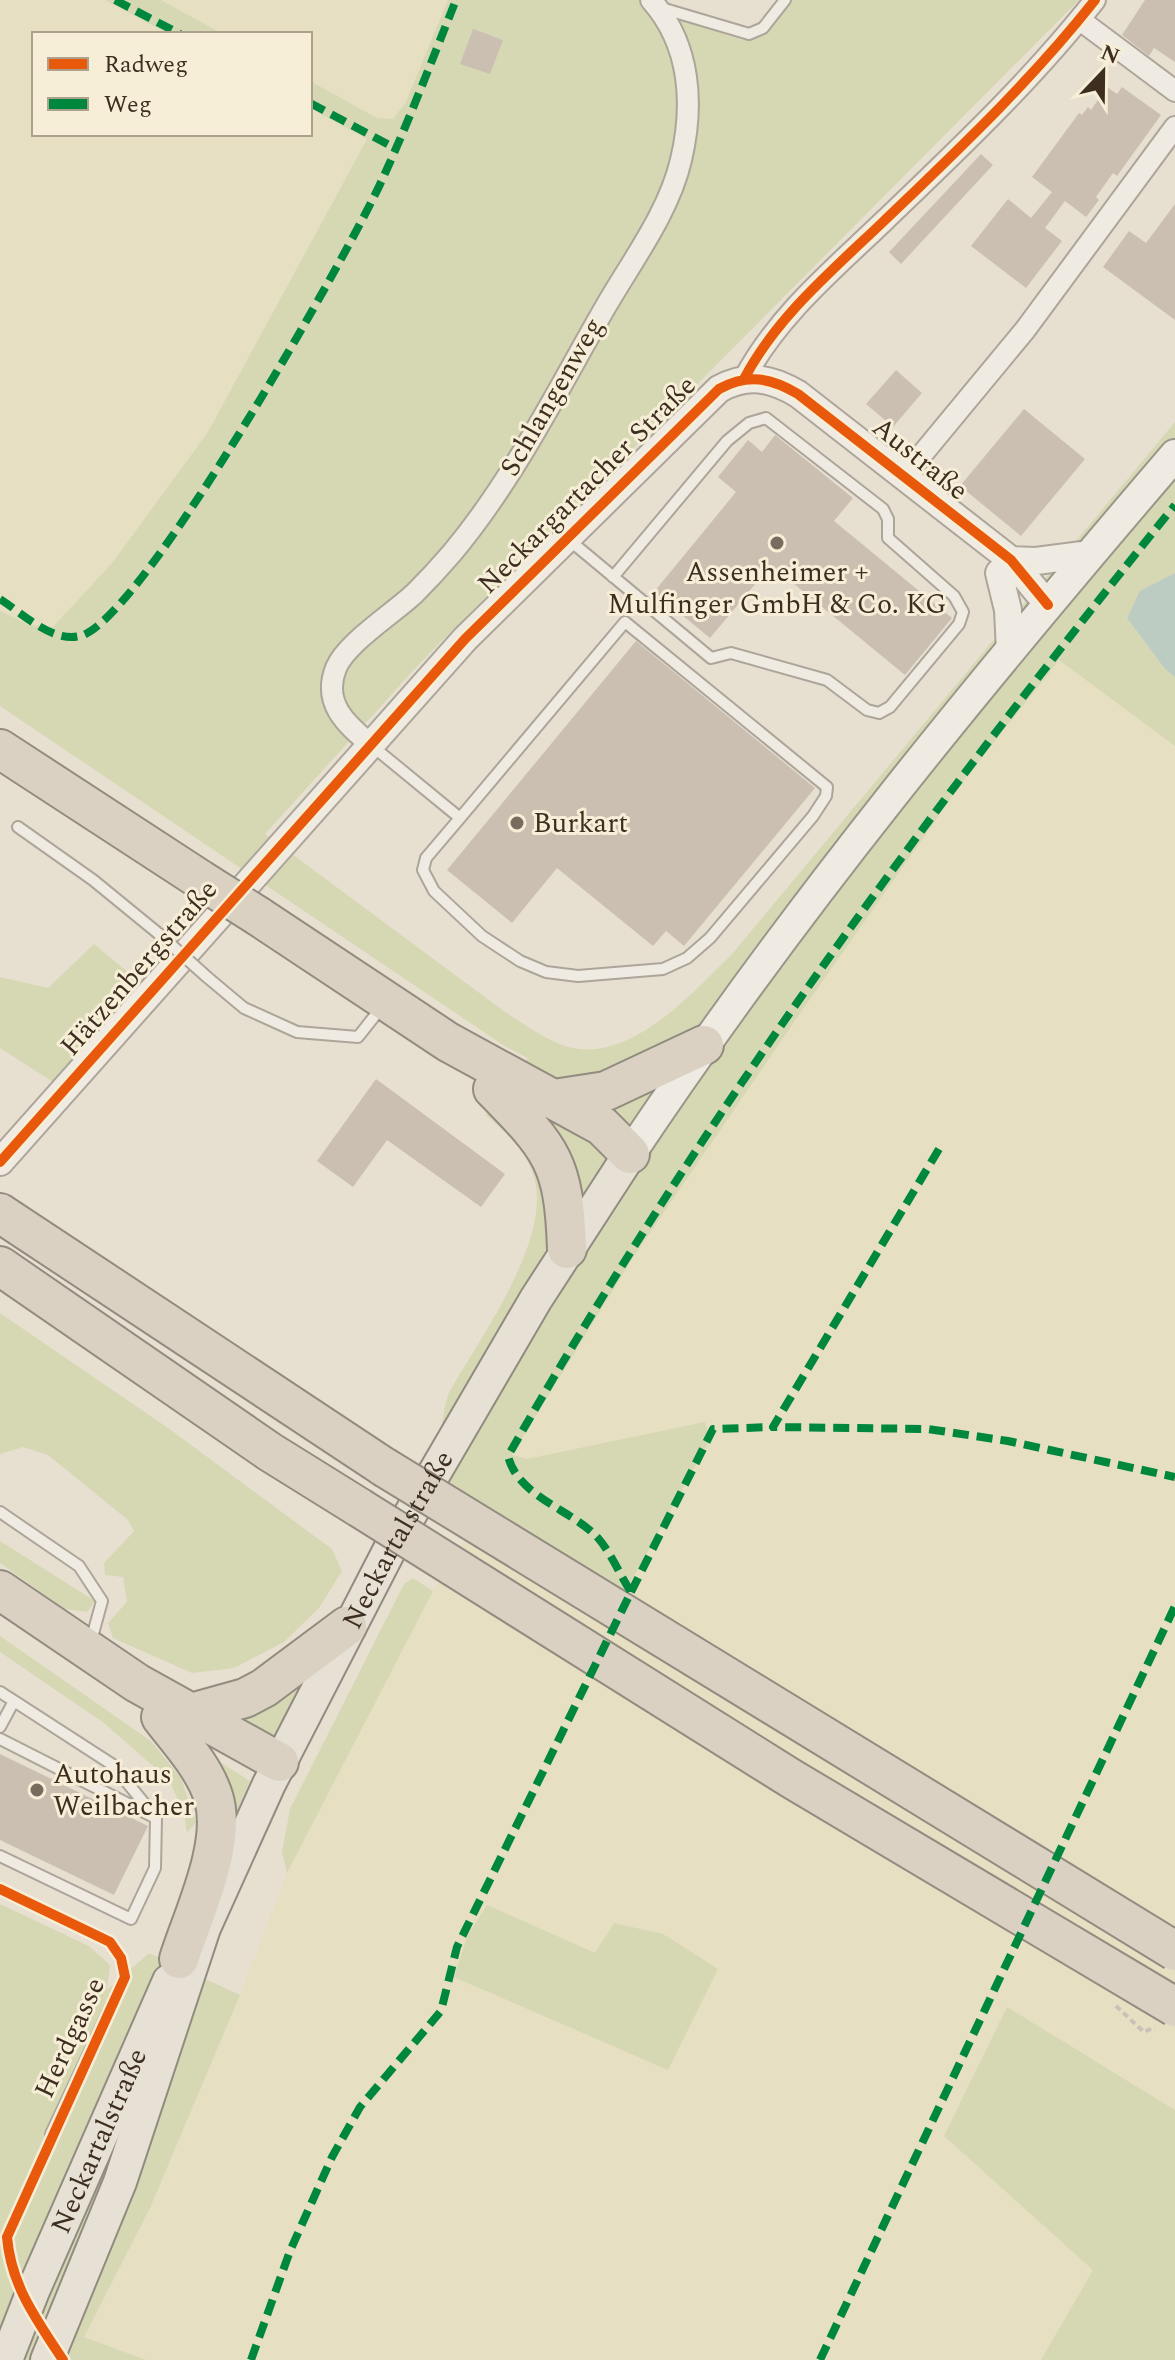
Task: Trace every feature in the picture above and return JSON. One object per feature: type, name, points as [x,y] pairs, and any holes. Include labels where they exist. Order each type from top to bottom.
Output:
[{"type":"highway","points":[[0,749],[198,884]]},
{"type":"highway","points":[[0,764],[198,884],[448,1042],[602,1126],[626,1161]]},
{"type":"highway","points":[[255,920],[377,1013],[493,1089],[626,1161]]},
{"type":"highway","points":[[554,1099],[606,1091],[704,1045]]},
{"type":"highway","points":[[493,1089],[531,1128],[552,1158],[565,1197],[567,1249]]},
{"type":"highway","points":[[8,1218],[384,1467],[1175,1951]]},
{"type":"highway","points":[[0,1266],[244,1434],[360,1508],[792,1779],[1175,2007]]},
{"type":"highway","points":[[0,1590],[176,1715],[210,1789],[216,1814],[215,1849],[179,1959]]},
{"type":"highway","points":[[0,1607],[274,1773]]},
{"type":"highway","points":[[176,1715],[245,1698],[264,1688],[347,1626]]},
{"type":"main road","points":[[626,1161],[704,1045],[845,856],[1010,651],[1175,455]]},
{"type":"main road","name":"Neckartalstraße","points":[[53,2345],[120,2182],[204,1928],[274,1773],[347,1626],[424,1489],[567,1249],[626,1161]]},
{"type":"main road","name":"Neckartalstraße","points":[[8,2353],[179,1959],[204,1928]]},
{"type":"street","points":[[744,379],[759,351],[808,294],[991,118],[1095,0]]},
{"type":"street","name":"Schlangenweg","points":[[370,744],[342,720],[336,709],[332,693],[337,665],[414,593],[481,516],[512,468],[668,195],[682,152],[689,94],[684,61],[654,4]]},
{"type":"street","points":[[1080,20],[1175,91]]},
{"type":"street","name":"Austraße","points":[[905,475],[1025,330],[1175,127]]},
{"type":"street","name":"Neckargartacher Straße","points":[[314,805],[465,639],[702,403],[719,389],[744,379]]},
{"type":"street","name":"Austraße","points":[[744,379],[764,379],[798,394],[905,475],[960,522],[1044,610]]},
{"type":"street","points":[[1010,651],[1005,566],[1090,554]]},
{"type":"street","name":"Hätzenbergstraße","points":[[0,1162],[314,805]]},
{"type":"lane","points":[[654,4],[749,34],[763,28],[785,0]]},
{"type":"lane","points":[[567,538],[613,577],[711,658],[731,653],[827,680],[867,710],[879,713],[900,696],[959,624],[963,612],[954,596],[888,538],[888,519],[883,509],[766,418],[749,423],[727,441],[613,577]]},
{"type":"lane","points":[[625,622],[827,787],[826,796],[813,816],[710,938],[687,958],[663,969],[623,974],[578,976],[546,972],[520,961],[482,936],[434,891],[423,870],[426,858],[460,818],[625,622]]},
{"type":"lane","points":[[370,744],[460,818]]},
{"type":"lane","points":[[18,827],[93,880],[244,1008],[297,1032],[358,1037],[377,1013]]},
{"type":"lane","points":[[0,1512],[79,1566],[102,1601],[98,1625],[87,1650]]},
{"type":"lane","points":[[0,1692],[113,1765],[156,1818],[155,1868],[131,1919],[0,1856]]},
{"type":"lane","points":[[0,1727],[14,1701]]},
{"type":"lane","points":[[0,1739],[156,1818]]},
{"type":"lane","name":"Herdgasse","points":[[0,1889],[110,1942],[121,1958],[125,1977],[51,2134]]},
{"type":"shaded area","points":[[0,0],[105,0],[165,32],[32,32],[32,136],[312,136],[312,109],[367,138],[208,432],[113,562],[53,627],[30,625],[0,611]]},
{"type":"shaded area","points":[[161,0],[448,0],[406,102],[393,119],[377,118],[312,82],[312,32],[219,32]]},
{"type":"shaded area","points":[[1175,573],[1175,677],[1165,669],[1127,618],[1140,591]]},
{"type":"shaded area","points":[[1059,659],[1175,746],[1175,2110],[1007,2007],[944,2136],[1094,2270],[1041,2360],[146,2360],[84,2337],[150,2208],[240,1995],[287,1873],[422,1610],[482,1508],[625,1591],[710,1440],[527,1459],[512,1456],[632,1259],[803,1009],[961,784]]},
{"type":"green space","points":[[105,0],[161,0],[219,32],[165,32]]},
{"type":"green space","points":[[448,0],[639,0],[655,22],[677,18],[742,40],[763,35],[790,0],[1079,0],[421,662],[265,834],[505,1012],[565,1046],[589,1049],[612,1046],[635,1036],[678,1006],[732,954],[1175,422],[1175,573],[1141,591],[1127,618],[1165,669],[1175,677],[1175,746],[1059,660],[961,784],[803,1009],[632,1259],[512,1455],[527,1459],[705,1422],[710,1440],[625,1592],[418,1467],[440,1430],[451,1389],[512,1283],[534,1224],[537,1196],[532,1171],[518,1147],[486,1115],[528,1058],[506,1047],[0,706],[0,611],[30,625],[53,627],[113,562],[208,432],[367,139],[312,109],[312,82],[377,118],[393,119],[406,102]]},
{"type":"green space","points":[[94,944],[136,979],[53,1082],[0,1048],[0,977],[48,988]]},
{"type":"green space","points":[[0,1313],[168,1428],[332,1549],[342,1571],[319,1608],[284,1642],[234,1668],[192,1673],[113,1638],[108,1623],[127,1602],[123,1577],[105,1575],[104,1563],[134,1531],[128,1520],[48,1455],[23,1447],[0,1454]]},
{"type":"green space","points":[[0,1541],[95,1601],[87,1612],[65,1609],[0,1563]]},
{"type":"green space","points":[[413,1578],[433,1591],[287,1873],[282,1852],[290,1809],[404,1584]]},
{"type":"green space","points":[[0,1636],[151,1741],[181,1778],[196,1822],[187,1833],[184,1813],[169,1780],[104,1723],[0,1652]]},
{"type":"green space","points":[[301,1684],[271,1741],[228,1719]]},
{"type":"green space","points":[[204,1752],[250,1781],[235,1815]]},
{"type":"green space","points":[[0,1904],[89,1946],[110,1965],[107,1990],[149,1953],[240,1995],[150,2208],[84,2337],[146,2360],[0,2360]]},
{"type":"green space","points":[[487,1905],[595,1953],[614,1923],[663,1934],[718,1969],[668,2070],[454,1977],[468,1935]]},
{"type":"green space","points":[[1007,2007],[1175,2110],[1175,2360],[1041,2360],[1093,2270],[944,2136]]},
{"type":"building","points":[[1145,0],[1175,0],[1175,62],[1154,48],[1149,56],[1122,35]]},
{"type":"building","points":[[473,29],[503,40],[490,74],[460,64]]},
{"type":"building","points":[[1107,87],[1117,94],[1122,87],[1161,115],[1117,176],[1113,173],[1086,217],[1065,201],[1045,228],[1062,241],[1026,288],[971,246],[1008,199],[1031,218],[1052,192],[1032,177],[1079,113],[1082,115],[1088,107],[1091,110]]},
{"type":"building","points":[[981,154],[993,165],[901,264],[889,252]]},
{"type":"building","points":[[1175,204],[1175,320],[1103,267],[1129,231],[1146,243]]},
{"type":"building","points":[[896,370],[922,393],[893,427],[866,404]]},
{"type":"building","points":[[1024,409],[1085,459],[1021,536],[960,486]]},
{"type":"building","name":"Assenheimer + Mulfinger GmbH & Co. KG","points":[[775,435],[853,498],[834,521],[952,618],[905,675],[771,565],[710,638],[654,592],[736,492],[718,477],[748,440],[762,452]]},
{"type":"building","points":[[636,641],[815,788],[684,946],[666,931],[653,946],[557,868],[512,923],[447,870]]},
{"type":"building","points":[[376,1079],[505,1174],[481,1207],[387,1140],[353,1187],[317,1161]]},
{"type":"building","name":"Autohaus Weilbacher","points":[[0,1754],[148,1826],[114,1895],[0,1840]]},
{"type":"marked path","points":[[115,0],[176,32]]},
{"type":"marked path","points":[[0,599],[48,631],[69,637],[80,636],[109,615],[148,569],[242,429],[330,279],[382,180],[456,0]]},
{"type":"marked path","points":[[312,104],[395,148]]},
{"type":"marked path","points":[[251,2360],[290,2251],[332,2157],[360,2107],[441,2011],[457,1947],[631,1592],[598,1538],[522,1482],[508,1456],[659,1208],[822,967],[995,734],[1175,505]]},
{"type":"marked path","points":[[939,1149],[773,1427],[928,1429],[1008,1441],[1175,1477]]},
{"type":"marked path","points":[[631,1592],[713,1429],[773,1427]]},
{"type":"marked path","points":[[820,2360],[1175,1606]]},
{"type":"cycle path","points":[[744,379],[773,334],[808,294],[994,114],[1095,0]]},
{"type":"cycle path","points":[[0,1162],[465,639],[719,389],[750,379],[769,381],[798,394],[1011,560],[1048,605]]},
{"type":"cycle path","points":[[0,1889],[110,1942],[121,1958],[125,1977],[7,2237],[9,2255],[20,2287],[63,2360]]},
{"type":"place","name":"Assenheimer + Mulfinger GmbH & Co. KG","points":[[777,543]]},
{"type":"place","name":"Burkart","points":[[517,823]]},
{"type":"place","name":"Autohaus Weilbacher","points":[[37,1790]]}]
